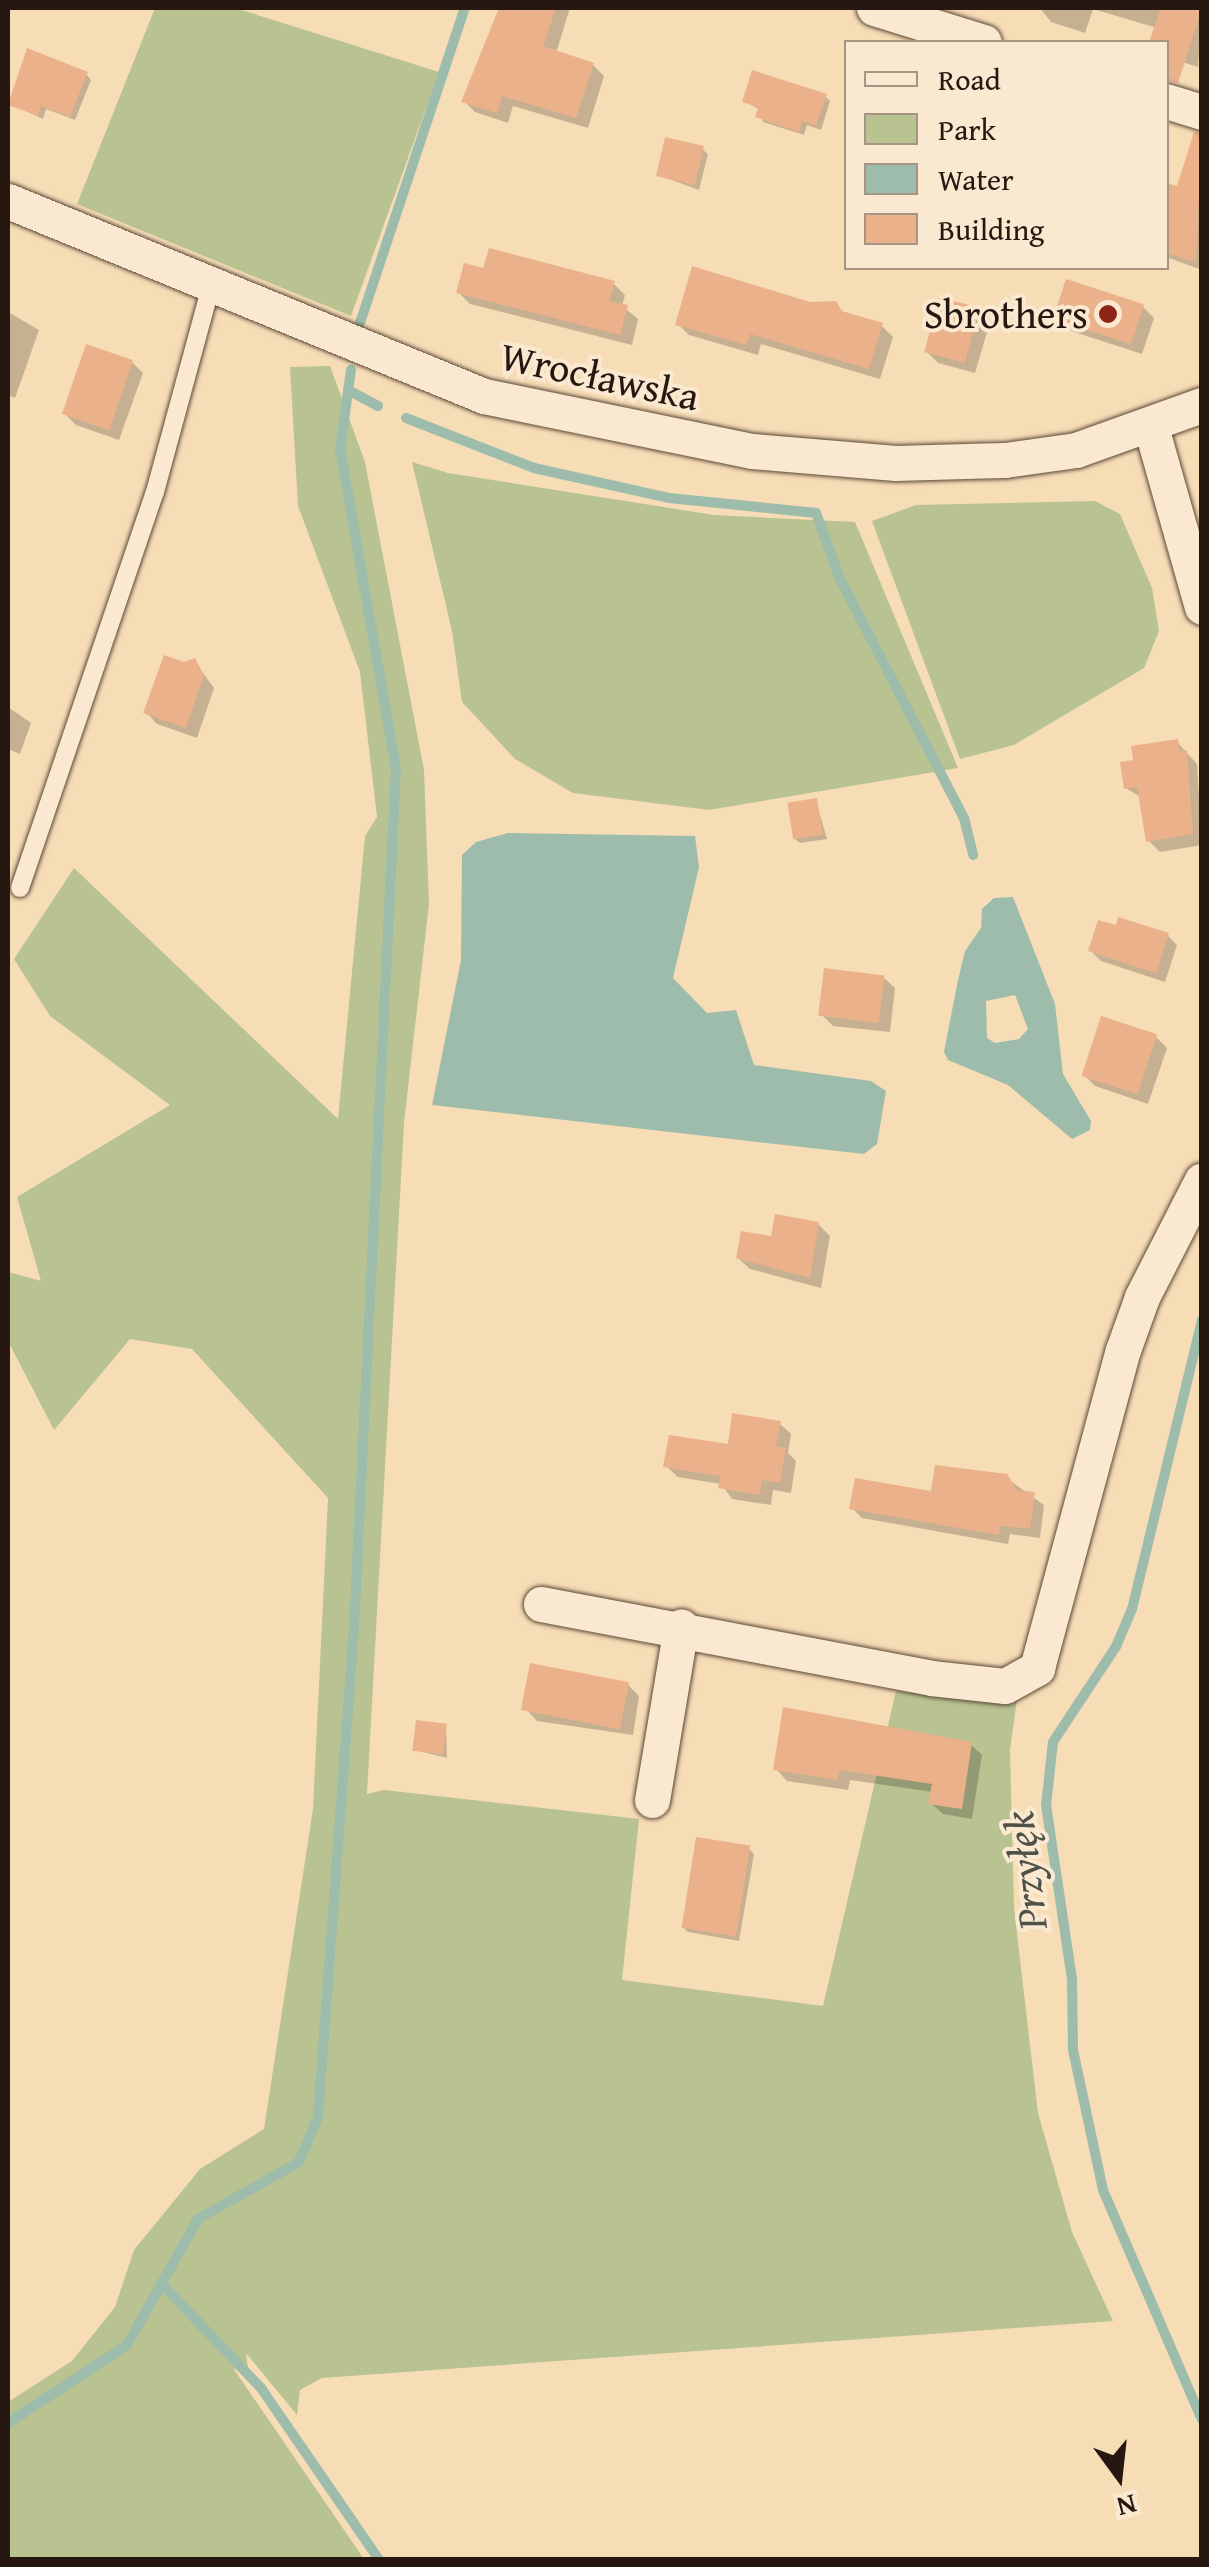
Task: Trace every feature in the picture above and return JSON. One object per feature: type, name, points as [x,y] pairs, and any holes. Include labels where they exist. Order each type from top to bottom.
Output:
[{"type":"street","points":[[874,8],[978,40]]},
{"type":"street","points":[[1169,102],[1202,112]]},
{"type":"street","name":"Wrocławska","points":[[8,201],[484,396],[752,451],[895,462],[1004,460],[1076,450],[1151,428],[1202,405]]},
{"type":"street","points":[[1151,428],[1202,607]]},
{"type":"street","points":[[541,1604],[681,1626],[949,1680],[1005,1686],[1037,1668],[1123,1350],[1202,1180]]},
{"type":"street","points":[[652,1800],[681,1626]]},
{"type":"lane","points":[[20,888],[155,492],[211,286]]},
{"type":"green space","points":[[155,8],[235,8],[439,72],[351,316],[77,204]]},
{"type":"green space","points":[[330,366],[365,462],[424,770],[429,904],[404,1123],[367,1794],[384,1790],[639,1819],[622,1980],[823,2006],[896,1691],[1017,1699],[1010,1750],[1014,1908],[1038,2113],[1072,2232],[1113,2321],[322,2378],[300,2390],[297,2415],[246,2353],[249,2376],[233,2368],[364,2559],[8,2559],[8,2402],[72,2361],[115,2307],[134,2250],[200,2169],[264,2129],[313,1809],[328,1498],[192,1349],[130,1339],[54,1430],[8,1341],[8,1272],[41,1281],[17,1197],[170,1105],[50,1016],[14,959],[74,868],[338,1119],[365,836],[377,817],[360,672],[298,506],[290,367]]},
{"type":"green space","points":[[412,462],[448,473],[714,515],[855,522],[958,768],[709,810],[573,793],[515,759],[462,702],[452,631]]},
{"type":"green space","points":[[1095,501],[1120,514],[1152,588],[1159,631],[1144,668],[1014,745],[960,759],[872,521],[916,505]]},
{"type":"water","points":[[508,833],[695,836],[699,867],[673,978],[707,1013],[736,1010],[754,1065],[871,1081],[886,1091],[877,1144],[864,1154],[432,1105],[461,960],[462,855],[476,842]]},
{"type":"water","points":[[1013,897],[1055,1004],[1063,1074],[1091,1121],[1090,1130],[1072,1139],[1008,1085],[948,1060],[944,1052],[965,951],[981,928],[982,909],[994,898]],"holes":[[[1015,995],[1028,1029],[1019,1039],[995,1043],[987,1038],[986,1001]]]},
{"type":"building","points":[[499,8],[556,8],[543,46],[594,63],[576,118],[502,96],[497,113],[461,102]]},
{"type":"building","points":[[1161,8],[1202,8],[1178,83],[1169,81],[1169,40],[1150,40]]},
{"type":"building","points":[[27,48],[88,72],[70,117],[41,106],[38,116],[8,105]]},
{"type":"building","points":[[752,70],[827,94],[816,126],[802,121],[799,132],[755,117],[758,107],[742,102]]},
{"type":"building","points":[[1194,132],[1202,133],[1196,262],[1169,254],[1169,184],[1177,186]]},
{"type":"building","points":[[665,137],[704,146],[695,185],[656,176]]},
{"type":"building","points":[[489,248],[615,281],[609,301],[628,305],[620,335],[456,293],[464,263],[483,268]]},
{"type":"building","points":[[692,266],[810,302],[836,301],[842,311],[883,323],[869,369],[750,334],[747,345],[675,325]]},
{"type":"building","points":[[1066,279],[1144,304],[1131,344],[1053,319]]},
{"type":"building","points":[[939,297],[980,308],[965,363],[924,352]]},
{"type":"building","points":[[86,344],[133,360],[109,430],[62,414]]},
{"type":"building","points":[[164,655],[184,662],[195,658],[204,675],[186,728],[143,713]]},
{"type":"building","points":[[1178,739],[1180,751],[1187,750],[1193,834],[1146,842],[1137,787],[1124,789],[1120,762],[1133,760],[1131,746]]},
{"type":"building","points":[[817,798],[823,835],[793,839],[787,803]]},
{"type":"building","points":[[1118,917],[1169,933],[1156,973],[1088,951],[1098,920],[1116,925]]},
{"type":"building","points":[[824,968],[885,975],[879,1023],[818,1016]]},
{"type":"building","points":[[1101,1016],[1157,1034],[1138,1094],[1082,1076]]},
{"type":"building","points":[[775,1214],[819,1222],[810,1278],[736,1258],[741,1231],[771,1236]]},
{"type":"building","points":[[732,1413],[781,1421],[776,1446],[786,1448],[780,1483],[762,1480],[760,1495],[718,1488],[720,1476],[663,1467],[669,1435],[728,1444]]},
{"type":"building","points":[[935,1465],[1007,1474],[1017,1490],[1035,1492],[1030,1529],[1000,1526],[999,1535],[849,1509],[855,1478],[931,1491]]},
{"type":"building","points":[[530,1663],[629,1682],[620,1729],[521,1710]]},
{"type":"building","points":[[783,1707],[972,1742],[962,1809],[928,1804],[932,1784],[839,1770],[838,1780],[773,1770]]},
{"type":"building","points":[[416,1720],[447,1724],[443,1755],[412,1751]]},
{"type":"building","points":[[696,1837],[750,1846],[736,1936],[682,1928]]},
{"type":"waterway","points":[[360,323],[465,8]]},
{"type":"waterway","points":[[8,2423],[127,2345],[198,2219],[299,2162],[318,2117],[354,1627],[396,769],[340,449],[351,370]]},
{"type":"waterway","points":[[348,390],[378,406]]},
{"type":"waterway","points":[[406,418],[534,468],[669,498],[816,513],[839,577],[964,818],[973,855]]},
{"type":"waterway","name":"Przyłęk","points":[[1202,1320],[1132,1609],[1117,1645],[1053,1742],[1046,1805],[1072,1979],[1073,2050],[1103,2190],[1202,2420]]},
{"type":"waterway","points":[[161,2283],[261,2388],[379,2560]]},
{"type":"place","name":"Sbrothers","points":[[1108,314]]}]
